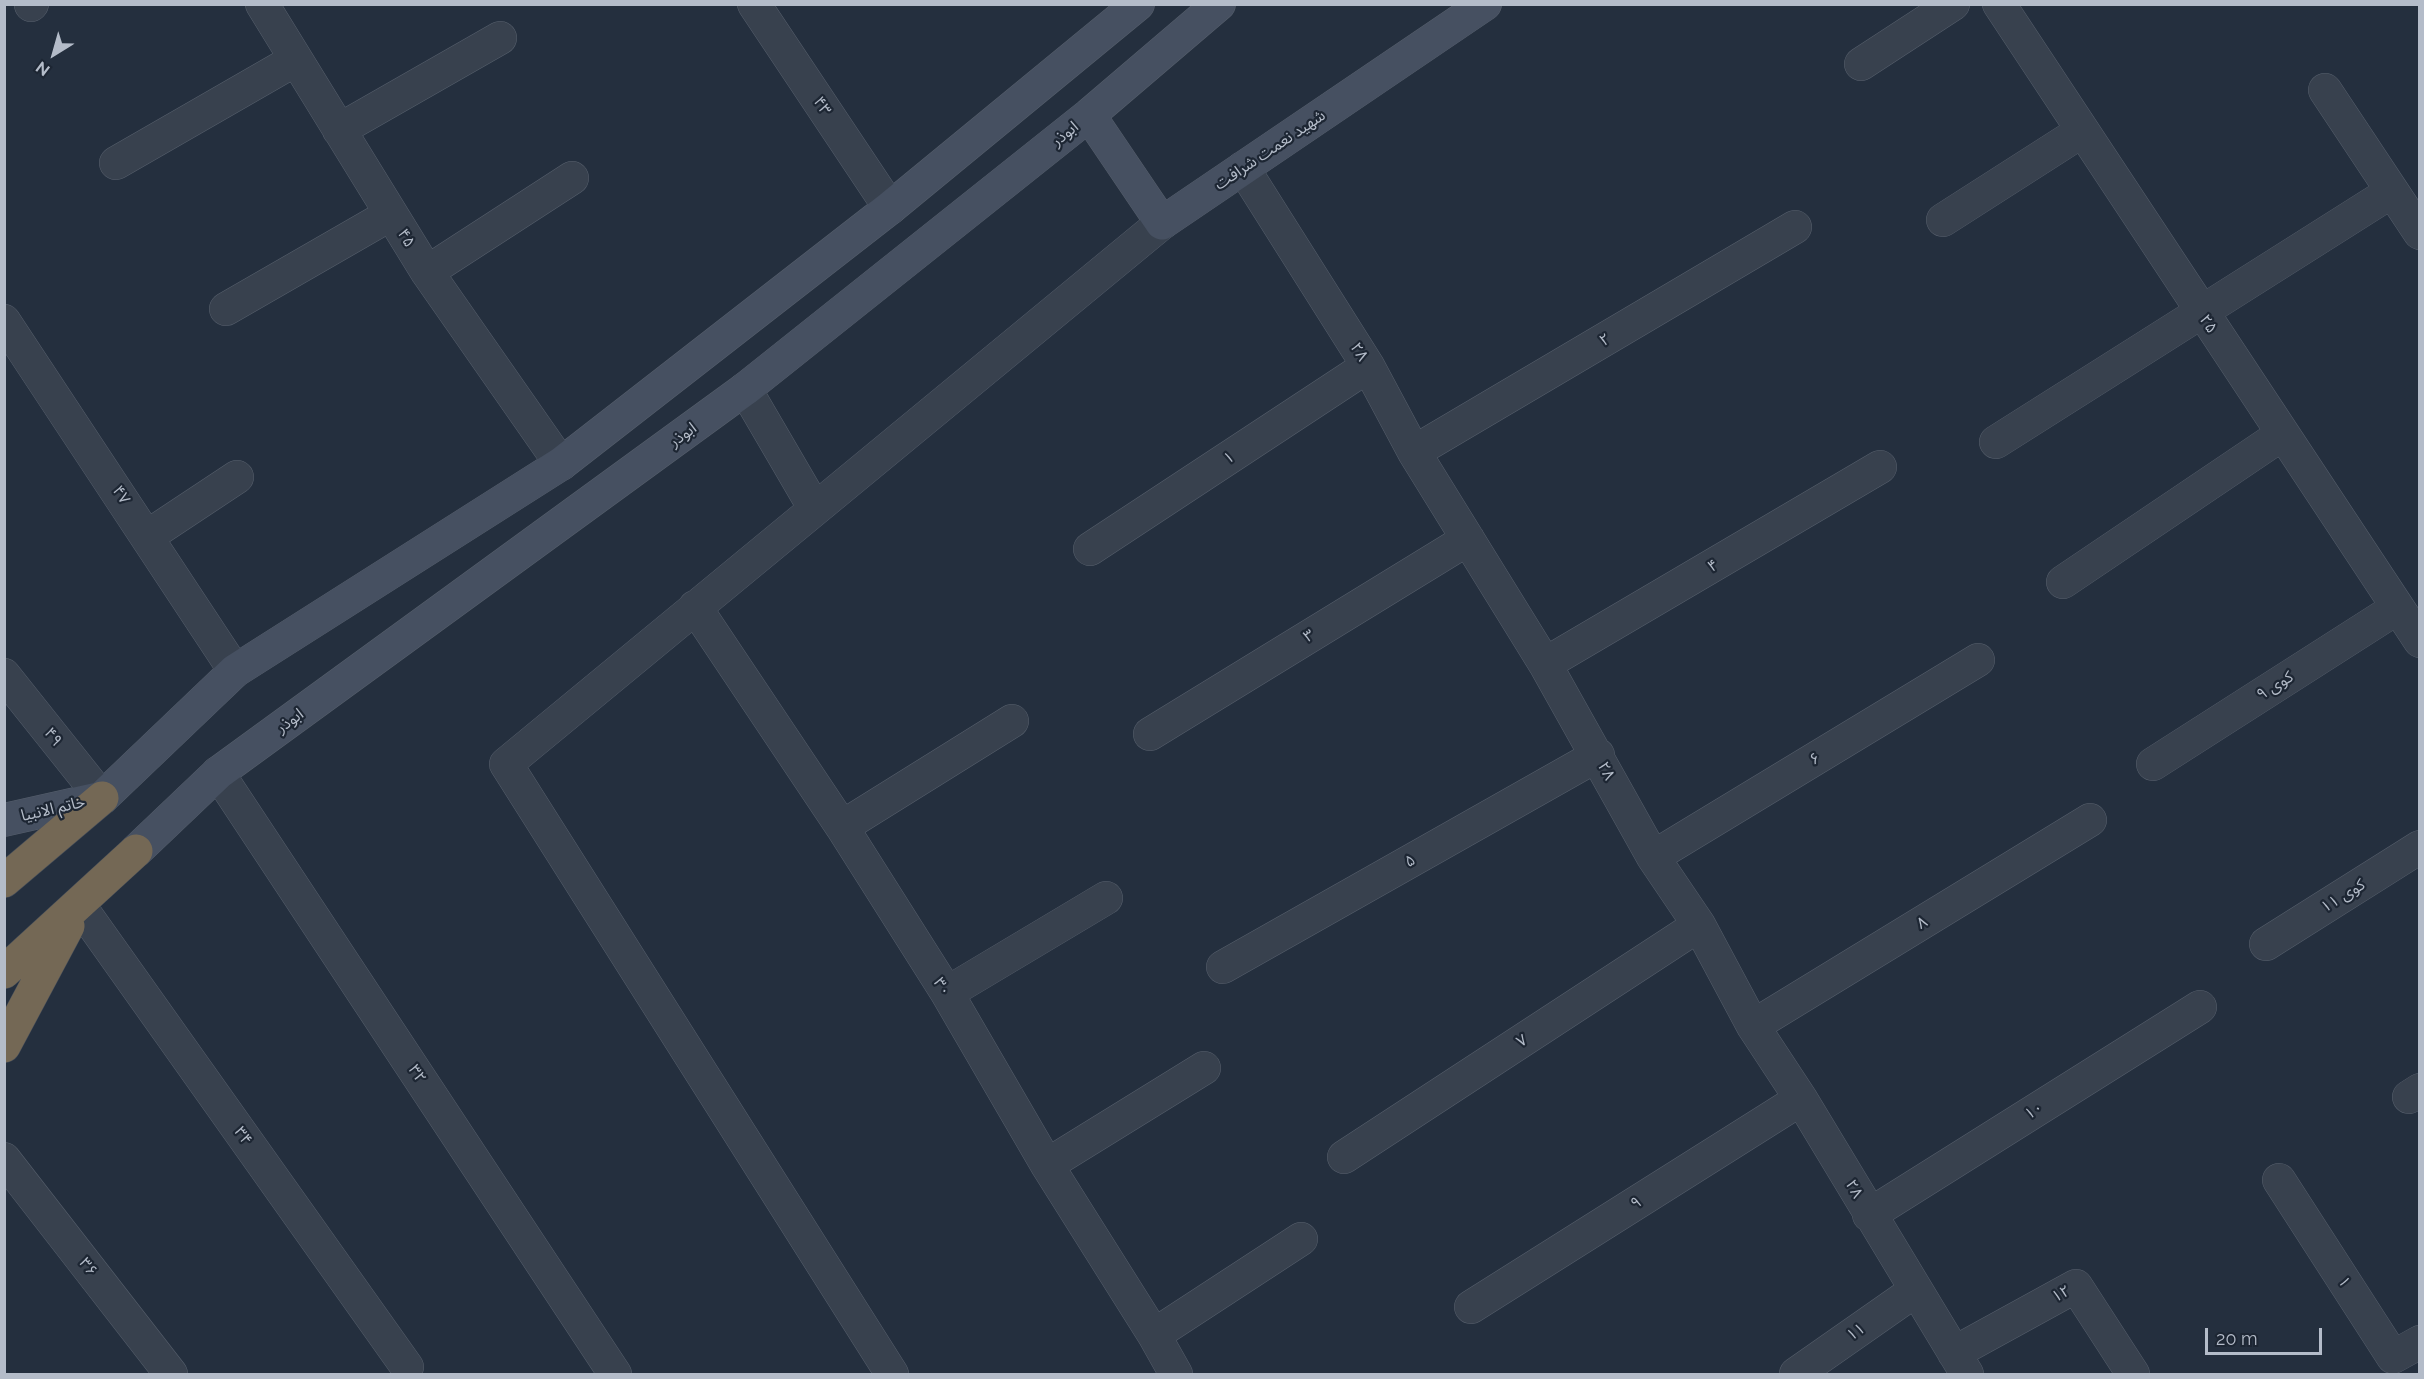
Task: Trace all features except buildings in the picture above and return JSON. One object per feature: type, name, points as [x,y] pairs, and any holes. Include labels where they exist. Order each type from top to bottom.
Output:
[{"type":"highway","points":[[4,881],[102,798]]},
{"type":"highway","points":[[4,972],[136,850]]},
{"type":"highway","points":[[4,1046],[79,905]]},
{"type":"main road","points":[[102,798],[235,670],[561,464],[890,208],[1138,4]]},
{"type":"main road","name":"ابوذر","points":[[136,850],[218,773],[745,390],[1089,115],[1219,4]]},
{"type":"main road","name":"شهید نعمت شرافت","points":[[1162,223],[1485,4]]},
{"type":"main road","points":[[1089,115],[1162,223]]},
{"type":"main road","name":"خاتم الانبیا","points":[[4,820],[102,798]]},
{"type":"street","name":"۴۵","points":[[262,4],[427,273],[561,464]]},
{"type":"street","name":"۴۳","points":[[754,4],[890,208]]},
{"type":"street","points":[[1861,64],[1953,4]]},
{"type":"street","name":"۲۵","points":[[1999,4],[2199,311],[2420,641]]},
{"type":"street","points":[[339,130],[500,38]]},
{"type":"street","points":[[116,163],[296,60]]},
{"type":"street","points":[[2325,90],[2420,233]]},
{"type":"street","points":[[1943,220],[2082,130]]},
{"type":"street","name":"۲۸","points":[[1243,168],[1368,366],[1414,452],[1545,664],[1598,755],[1653,857],[1699,925],[1753,1026],[1801,1099],[1961,1364]]},
{"type":"street","points":[[427,273],[572,178]]},
{"type":"street","points":[[1996,442],[2199,311],[2391,192]]},
{"type":"street","points":[[226,309],[391,214]]},
{"type":"street","points":[[892,1374],[506,764],[1162,223]]},
{"type":"street","name":"۲","points":[[1414,452],[1795,227]]},
{"type":"street","name":"۴۷","points":[[4,321],[235,670]]},
{"type":"street","name":"۱","points":[[1090,549],[1368,366]]},
{"type":"street","points":[[745,390],[815,509]]},
{"type":"street","points":[[2063,582],[2281,435]]},
{"type":"street","name":"۴","points":[[1545,664],[1880,467]]},
{"type":"street","points":[[148,537],[237,477]]},
{"type":"street","name":"۳","points":[[1150,734],[1468,539]]},
{"type":"street","name":"۳۰","points":[[696,607],[842,827],[946,993],[1047,1165],[1176,1374]]},
{"type":"street","name":"کوی ۹","points":[[2153,764],[2397,608]]},
{"type":"street","name":"۶","points":[[1653,857],[1978,660]]},
{"type":"street","name":"۴۹","points":[[4,675],[102,798]]},
{"type":"street","points":[[842,827],[1012,721]]},
{"type":"street","name":"۵","points":[[1223,967],[1598,755]]},
{"type":"street","name":"۳۲","points":[[218,773],[615,1374]]},
{"type":"street","name":"۸","points":[[1753,1026],[2090,820]]},
{"type":"street","name":"کوی ۱۱","points":[[2266,945],[2420,847]]},
{"type":"street","points":[[946,993],[1106,898]]},
{"type":"street","name":"۳۴","points":[[79,905],[407,1367]]},
{"type":"street","name":"۷","points":[[1344,1157],[1699,925]]},
{"type":"street","name":"۱۰","points":[[1869,1215],[2200,1006]]},
{"type":"street","points":[[1047,1165],[1204,1068]]},
{"type":"street","name":"۹","points":[[1471,1307],[1801,1099]]},
{"type":"street","name":"۳۶","points":[[4,1159],[171,1374]]},
{"type":"street","name":"۱","points":[[2279,1180],[2393,1357],[2420,1341]]},
{"type":"street","points":[[1154,1335],[1301,1239]]},
{"type":"street","name":"۱۲","points":[[1961,1364],[2076,1286],[2133,1374]]},
{"type":"street","name":"۱۱","points":[[1796,1374],[1916,1290]]}]
